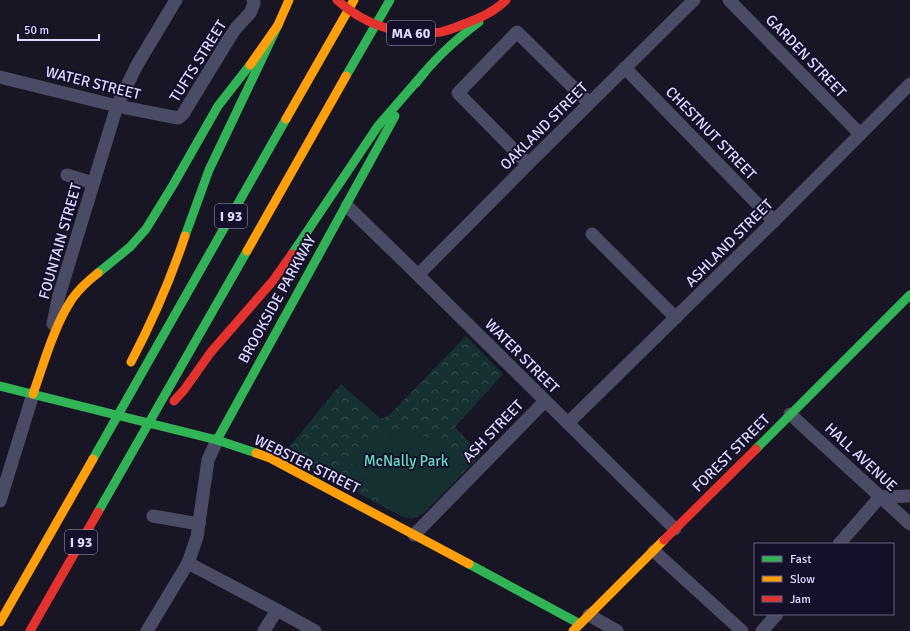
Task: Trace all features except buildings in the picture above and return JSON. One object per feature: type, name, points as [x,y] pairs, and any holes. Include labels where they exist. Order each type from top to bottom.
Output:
[{"type":"main road","points":[[127,372],[129,365],[144,339],[161,302],[209,170],[289,0]]},
{"type":"main road","name":"MA 60","points":[[337,0],[343,6],[367,22],[384,28],[412,33],[441,32],[490,14],[506,1]]},
{"type":"main road","name":"I 93","points":[[0,622],[354,0]]},
{"type":"main road","name":"I 93","points":[[30,631],[390,0]]},
{"type":"main road","name":"BROOKSIDE PARKWAY","points":[[217,440],[347,206],[401,105],[435,59],[455,40],[490,14]]},
{"type":"main road","points":[[47,357],[58,324],[73,298],[89,280],[130,247],[146,229],[218,106],[250,65],[278,25]]},
{"type":"main road","points":[[145,430],[182,393],[212,351],[267,289],[378,126],[424,73]]},
{"type":"main road","name":"FOREST STREET","points":[[581,623],[910,295]]},
{"type":"main road","name":"FOUNTAIN STREET","points":[[33,394],[47,357]]},
{"type":"main road","points":[[114,422],[124,385]]},
{"type":"main road","name":"WEBSTER STREET","points":[[0,386],[252,450],[270,458],[581,623]]},
{"type":"street","name":"FOUNTAIN STREET","points":[[47,357],[58,299],[117,106],[137,65],[176,0]]},
{"type":"street","name":"TUFTS STREET","points":[[178,118],[183,114],[236,28],[250,13],[254,3],[253,0]]},
{"type":"street","name":"OAKLAND STREET","points":[[418,275],[624,68],[694,0]]},
{"type":"street","name":"GARDEN STREET","points":[[729,0],[860,134]]},
{"type":"street","points":[[528,164],[458,93],[517,32],[589,103]]},
{"type":"street","name":"CHESTNUT STREET","points":[[624,68],[774,221]]},
{"type":"street","name":"WATER STREET","points":[[0,76],[117,106],[178,118]]},
{"type":"street","name":"ASHLAND STREET","points":[[568,424],[774,221],[910,84]]},
{"type":"street","points":[[67,175],[93,183]]},
{"type":"street","name":"WATER STREET","points":[[347,206],[675,529]]},
{"type":"street","points":[[592,234],[676,318]]},
{"type":"street","name":"FOUNTAIN STREET","points":[[0,501],[33,394]]},
{"type":"street","name":"ASH STREET","points":[[414,535],[546,401]]},
{"type":"street","name":"HALL AVENUE","points":[[790,414],[910,524]]},
{"type":"street","name":"BROOKSIDE PARKWAY","points":[[147,631],[188,563],[197,537],[208,460],[217,440]]},
{"type":"street","points":[[840,543],[880,497],[910,496]]},
{"type":"street","points":[[153,516],[199,524]]},
{"type":"street","points":[[654,551],[742,631]]},
{"type":"street","points":[[188,563],[315,631]]},
{"type":"street","points":[[264,631],[277,610]]},
{"type":"street","points":[[762,631],[776,615]]},
{"type":"street","points":[[581,623],[617,631]]},
{"type":"green space","name":"McNally Park","points":[[466,336],[503,374],[455,427],[481,455],[422,514],[411,518],[401,516],[284,453],[341,384],[381,419],[388,416]]},
{"type":"green space","points":[[408,431],[425,436],[441,444],[470,464],[423,513],[413,517],[408,516],[348,460],[372,439]]},
{"type":"traffic: fast","points":[[346,76],[390,0]]},
{"type":"traffic: fast","points":[[416,83],[445,50],[479,22]]},
{"type":"traffic: fast","points":[[185,236],[209,170],[278,25]]},
{"type":"traffic: fast","points":[[98,273],[130,247],[146,229],[218,106],[250,65]]},
{"type":"traffic: fast","points":[[292,254],[378,126],[424,73]]},
{"type":"traffic: fast","points":[[217,440],[395,116]]},
{"type":"traffic: fast","points":[[93,459],[286,119]]},
{"type":"traffic: fast","points":[[98,512],[247,251]]},
{"type":"traffic: fast","points":[[756,449],[910,295]]},
{"type":"traffic: fast","points":[[0,386],[217,440],[256,453]]},
{"type":"traffic: fast","points":[[469,564],[580,624]]},
{"type":"traffic: slow","points":[[250,65],[278,25],[289,0]]},
{"type":"traffic: slow","points":[[286,119],[354,0]]},
{"type":"traffic: slow","points":[[247,251],[346,76]]},
{"type":"traffic: slow","points":[[131,362],[161,300],[185,236]]},
{"type":"traffic: slow","points":[[33,394],[60,321],[72,299],[98,273]]},
{"type":"traffic: slow","points":[[256,453],[270,458],[469,564]]},
{"type":"traffic: slow","points":[[0,622],[93,459]]},
{"type":"traffic: slow","points":[[573,631],[664,540]]},
{"type":"traffic: jam","points":[[337,0],[357,15],[368,21],[392,30],[416,33],[440,32],[456,27],[486,14],[497,8],[506,0]]},
{"type":"traffic: jam","points":[[174,401],[184,390],[211,352],[272,282],[292,254]]},
{"type":"traffic: jam","points":[[664,540],[756,449]]},
{"type":"traffic: jam","points":[[30,631],[98,512]]}]
